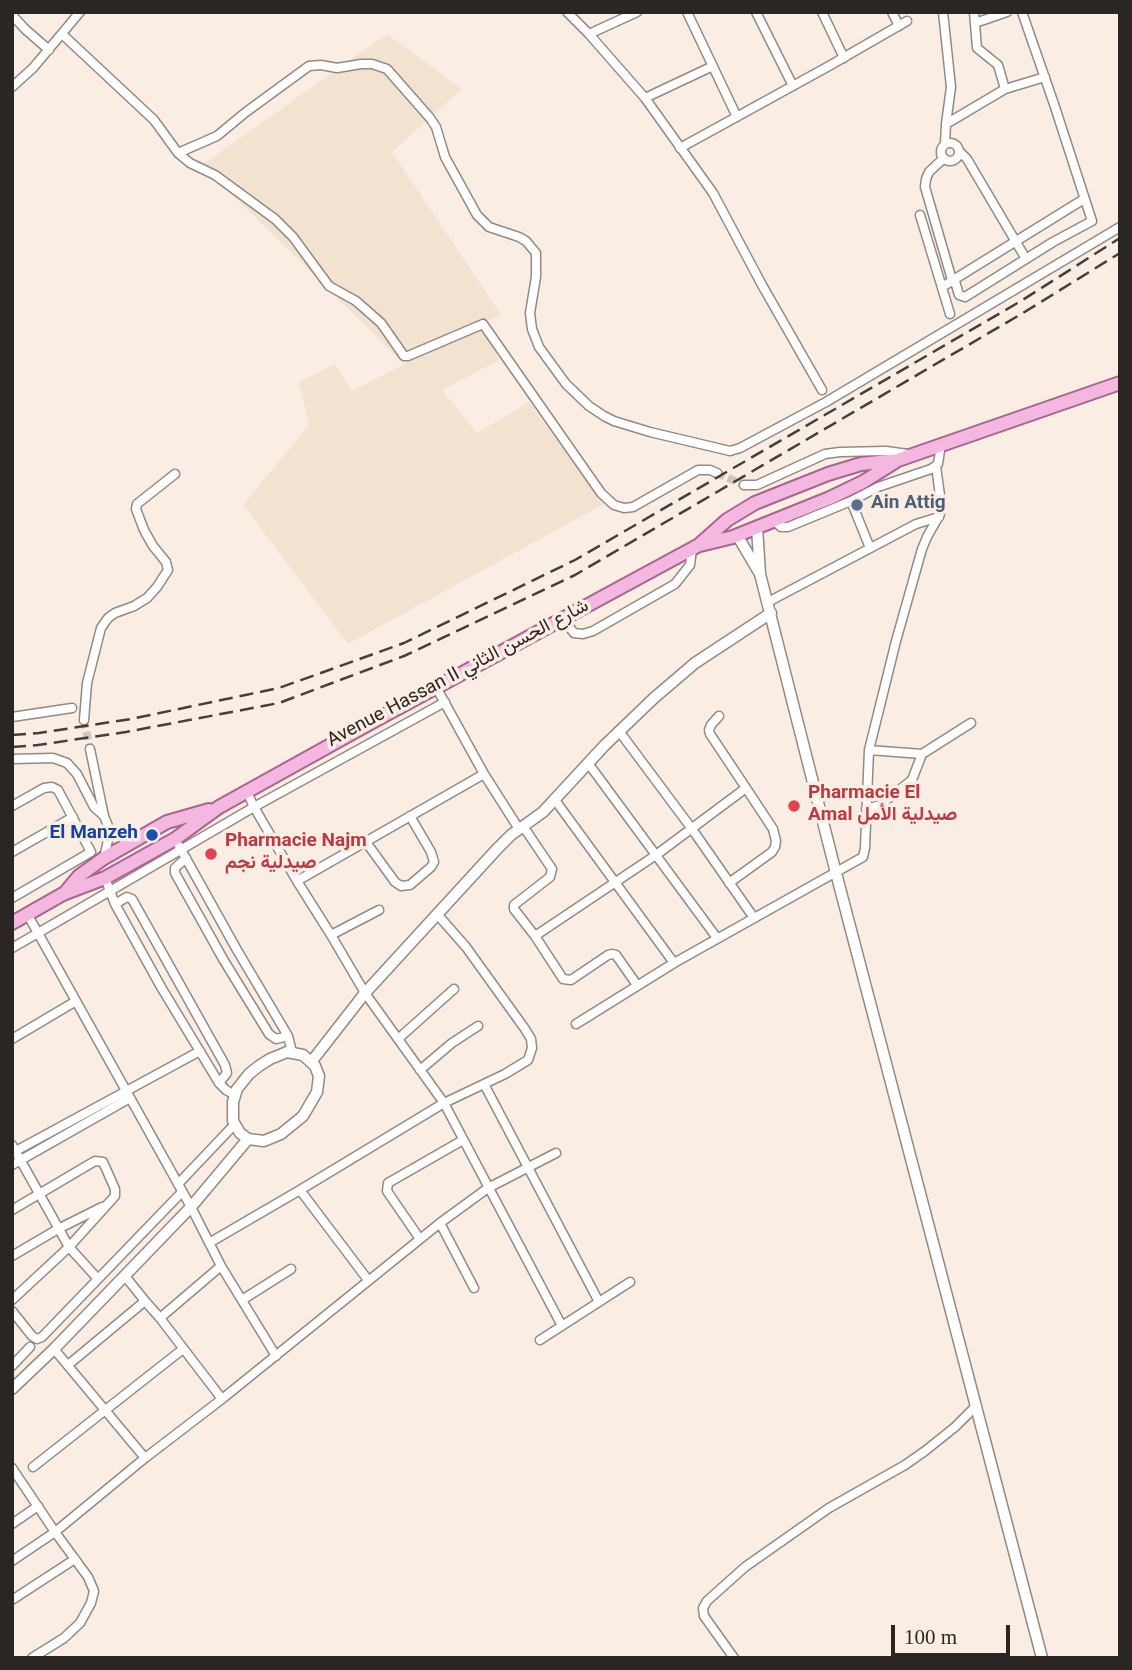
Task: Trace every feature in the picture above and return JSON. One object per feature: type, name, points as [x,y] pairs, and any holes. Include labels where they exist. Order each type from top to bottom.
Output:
[{"type":"main road","name":"Avenue Hassan II شارع الحسن الثاني","points":[[695,547],[848,496],[898,460],[1120,383]]},
{"type":"main road","name":"Avenue Hassan II شارع الحسن الثاني","points":[[63,894],[79,876],[136,839],[167,822],[219,807],[247,792],[695,547],[746,507],[833,472],[861,464],[898,460]]},
{"type":"main road","points":[[833,472],[845,474],[848,480],[848,496]]},
{"type":"main road","points":[[746,507],[742,515],[743,521],[747,527],[755,528]]},
{"type":"main road","name":"Avenue Hassan II شارع الحسن الثاني","points":[[12,923],[63,894],[181,849],[219,807]]},
{"type":"main road","points":[[167,822],[174,830],[181,849]]},
{"type":"main road","points":[[104,858],[100,870],[105,878]]},
{"type":"street","points":[[12,87],[33,68],[80,12]]},
{"type":"street","points":[[567,12],[645,99],[717,200],[822,390]]},
{"type":"street","points":[[589,34],[637,12]]},
{"type":"street","points":[[687,12],[737,117]]},
{"type":"street","points":[[756,12],[793,86]]},
{"type":"street","points":[[821,12],[844,58]]},
{"type":"street","points":[[680,148],[903,24],[892,12]]},
{"type":"street","points":[[943,12],[951,87],[945,144],[942,149],[944,158]]},
{"type":"street","points":[[974,12],[977,48],[998,65],[1005,89]]},
{"type":"street","points":[[975,23],[993,14],[1007,12]]},
{"type":"street","points":[[944,158],[929,172],[925,187],[959,295],[965,297],[1091,221],[1022,12]]},
{"type":"street","points":[[12,15],[49,50]]},
{"type":"street","points":[[62,34],[146,113],[178,153],[190,163],[215,174],[275,219],[293,237],[329,285],[356,301],[381,323],[404,356],[483,324],[601,493],[614,505],[633,507],[698,470],[717,473]]},
{"type":"street","points":[[178,153],[217,136],[309,66],[337,68],[372,64],[387,69],[436,127],[445,157],[477,215],[489,227],[526,241],[536,253],[536,277],[530,313],[532,329],[539,347],[566,384],[589,406],[614,421],[730,451],[826,402],[1120,227]]},
{"type":"street","points":[[645,99],[713,66]]},
{"type":"street","points":[[946,124],[1005,89],[1045,77]]},
{"type":"street","points":[[945,144],[954,144],[967,159],[1026,259]]},
{"type":"street","points":[[944,158],[952,160],[957,157],[959,151]]},
{"type":"street","points":[[942,287],[1084,199]]},
{"type":"street","points":[[920,215],[950,314]]},
{"type":"street","points":[[576,1024],[674,963],[863,857],[869,750],[922,549],[939,517],[941,503],[936,466],[941,444]]},
{"type":"street","points":[[744,485],[757,485],[825,454],[886,451],[912,455]]},
{"type":"street","points":[[813,460],[833,472]]},
{"type":"street","points":[[870,548],[848,496],[936,466]]},
{"type":"street","points":[[84,720],[87,683],[101,628],[115,613],[147,598],[158,587],[168,570],[166,562],[148,538],[136,509],[137,504],[175,474]]},
{"type":"street","points":[[768,601],[916,524],[939,517]]},
{"type":"street","points":[[755,528],[760,574],[1042,1658]]},
{"type":"street","points":[[737,535],[760,574]]},
{"type":"street","points":[[563,619],[574,633],[593,631],[676,584],[690,565],[695,547]]},
{"type":"street","points":[[312,1061],[365,993],[487,859],[555,800],[619,731],[654,698],[695,663],[771,613]]},
{"type":"street","points":[[436,687],[484,774],[552,869],[550,877],[514,905],[513,909],[535,936],[563,979],[571,980],[612,954],[616,955],[637,985]]},
{"type":"street","points":[[12,948],[254,807],[445,702]]},
{"type":"street","points":[[12,717],[72,708]]},
{"type":"street","points":[[719,716],[710,725],[709,734],[773,829],[776,841],[772,852],[729,883]]},
{"type":"street","points":[[869,750],[922,754],[971,723]]},
{"type":"street","points":[[619,731],[754,918]]},
{"type":"street","points":[[90,749],[104,816],[110,831],[104,858]]},
{"type":"street","points":[[866,809],[880,805],[912,780],[922,754]]},
{"type":"street","points":[[12,759],[53,758],[67,763],[77,774],[94,807],[104,816]]},
{"type":"street","points":[[588,763],[717,938]]},
{"type":"street","points":[[297,881],[484,774]]},
{"type":"street","points":[[535,936],[656,855],[746,788]]},
{"type":"street","points":[[12,806],[41,789],[58,789],[91,852],[12,898]]},
{"type":"street","points":[[247,792],[365,993],[444,1103],[562,1325]]},
{"type":"street","points":[[555,800],[674,963]]},
{"type":"street","points":[[366,842],[395,882],[401,886],[410,885],[434,862],[410,816]]},
{"type":"street","points":[[12,852],[72,817]]},
{"type":"street","points":[[110,831],[136,839]]},
{"type":"street","points":[[181,849],[288,1036],[292,1052]]},
{"type":"street","points":[[181,849],[175,873],[223,959],[269,1034],[276,1039],[288,1036]]},
{"type":"street","points":[[105,878],[115,904],[161,987],[219,1083],[235,1096]]},
{"type":"street","points":[[115,904],[127,897],[132,899],[227,1070],[226,1077],[219,1083]]},
{"type":"street","points":[[331,935],[379,910]]},
{"type":"street","points":[[27,914],[191,1207],[221,1266],[276,1356]]},
{"type":"street","points":[[209,1244],[444,1103],[528,1060],[532,1048],[531,1039],[466,947],[437,914]]},
{"type":"street","points":[[223,959],[237,950]]},
{"type":"street","points":[[161,987],[176,979]]},
{"type":"street","points":[[398,1039],[454,989]]},
{"type":"street","points":[[12,1039],[76,1001]]},
{"type":"street","points":[[420,1070],[452,1043],[478,1026]]},
{"type":"street","points":[[16,1162],[200,1051]]},
{"type":"street","points":[[292,1052],[312,1061],[319,1076],[318,1087],[303,1116],[289,1129],[272,1138],[258,1141],[248,1139],[240,1133],[234,1125],[232,1108],[241,1083],[259,1066],[281,1054],[292,1052]]},
{"type":"street","points":[[484,1084],[599,1301]]},
{"type":"street","points":[[98,1279],[69,1247],[39,1194],[16,1162],[13,1150],[127,1094]]},
{"type":"street","points":[[12,1311],[32,1336],[37,1339],[42,1337],[98,1279],[234,1125]]},
{"type":"street","points":[[12,1389],[191,1207],[248,1139]]},
{"type":"street","points":[[420,1239],[387,1191],[388,1183],[463,1140]]},
{"type":"street","points":[[12,1561],[55,1532],[440,1223],[488,1188],[556,1153]]},
{"type":"street","points":[[12,1210],[95,1161],[103,1162],[115,1189],[115,1196],[69,1247],[12,1300]]},
{"type":"street","points":[[300,1190],[368,1280]]},
{"type":"street","points":[[12,1256],[109,1203]]},
{"type":"street","points":[[440,1223],[474,1288]]},
{"type":"street","points":[[160,1318],[221,1266]]},
{"type":"street","points":[[242,1300],[291,1269]]},
{"type":"street","points":[[125,1276],[222,1399]]},
{"type":"street","points":[[540,1340],[630,1282]]},
{"type":"street","points":[[68,1365],[145,1301]]},
{"type":"street","points":[[12,1366],[30,1348]]},
{"type":"street","points":[[54,1349],[145,1458]]},
{"type":"street","points":[[33,1467],[183,1349]]},
{"type":"street","points":[[734,1658],[704,1616],[703,1608],[707,1601],[745,1567],[829,1508],[925,1451],[976,1406]]},
{"type":"street","points":[[12,1468],[88,1577],[94,1591],[80,1623],[33,1658]]},
{"type":"street","points":[[12,1524],[38,1506]]},
{"type":"street","points":[[12,1601],[75,1559]]},
{"type":"shaded area","points":[[387,34],[462,89],[392,152],[501,315],[480,324],[499,360],[442,390],[477,433],[529,402],[604,504],[348,644],[243,505],[309,425],[299,382],[335,364],[352,391],[478,326],[397,357],[202,165]]},
{"type":"tunnel","points":[[717,473],[744,485]]},
{"type":"tunnel","points":[[84,720],[90,749]]},
{"type":"railway","points":[[12,735],[131,719],[279,688],[404,643],[575,560],[1021,301],[1120,238]]},
{"type":"railway","points":[[12,747],[126,732],[279,703],[404,656],[575,575],[1023,313],[1120,253]]},
{"type":"place","name":"Ain Attig","points":[[857,505]]},
{"type":"place","name":"Pharmacie El Amal صيدلية الأمل","points":[[794,806]]},
{"type":"place","name":"El Manzeh","points":[[152,835]]},
{"type":"place","name":"Pharmacie Najm صيدلية نجم","points":[[211,854]]}]
